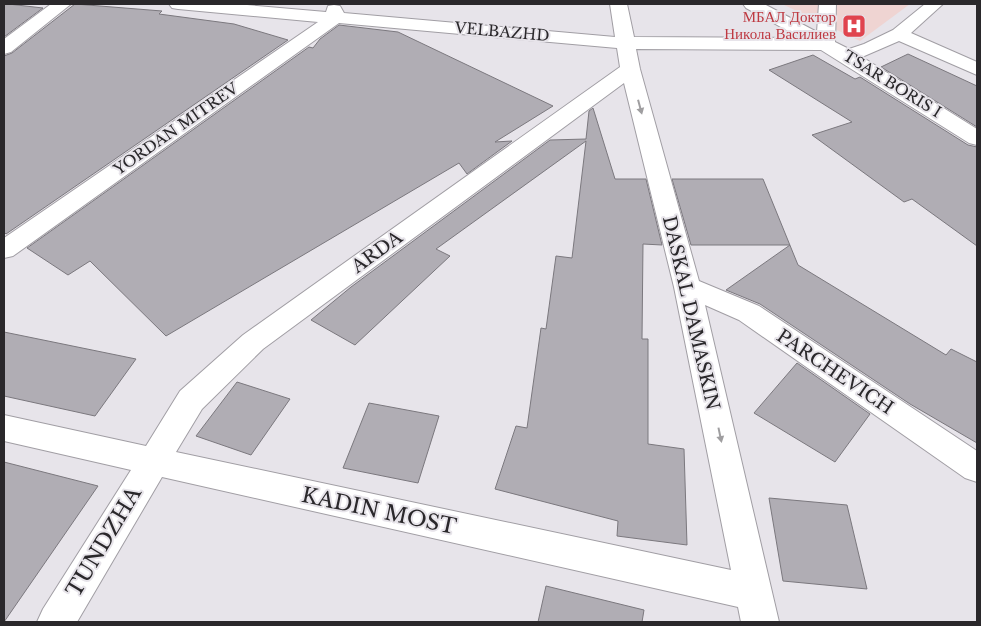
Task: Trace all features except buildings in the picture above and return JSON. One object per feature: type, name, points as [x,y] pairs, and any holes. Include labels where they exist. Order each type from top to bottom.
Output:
[{"type":"street","points":[[4,48],[62,4]]},
{"type":"street","name":"VELBAZHD","points":[[178,4],[334,11],[627,56],[826,44]]},
{"type":"street","name":"DASKAL DAMASKIN","points":[[619,4],[627,56],[687,286],[757,608]]},
{"type":"street","name":"TSAR BORIS I","points":[[752,4],[847,56],[977,138]]},
{"type":"street","points":[[826,44],[828,4]]},
{"type":"street","points":[[847,56],[871,48],[899,34],[935,4]]},
{"type":"street","name":"YORDAN MITREV","points":[[4,250],[334,11]]},
{"type":"street","points":[[899,34],[977,69]]},
{"type":"street","name":"ARDA","points":[[152,462],[192,400],[253,342],[627,56]]},
{"type":"street","name":"PARCHEVICH","points":[[687,286],[749,313],[977,468]]},
{"type":"street","name":"KADIN MOST","points":[[4,428],[757,608]]},
{"type":"street","name":"TUNDZHA","points":[[56,622],[152,462]]},
{"type":"shaded area","name":"МБАЛ Доктор Никола Василиев","points":[[782,4],[910,4],[860,41]]},
{"type":"place","name":"МБАЛ Доктор Никола Василиев","points":[[854,26]]}]
